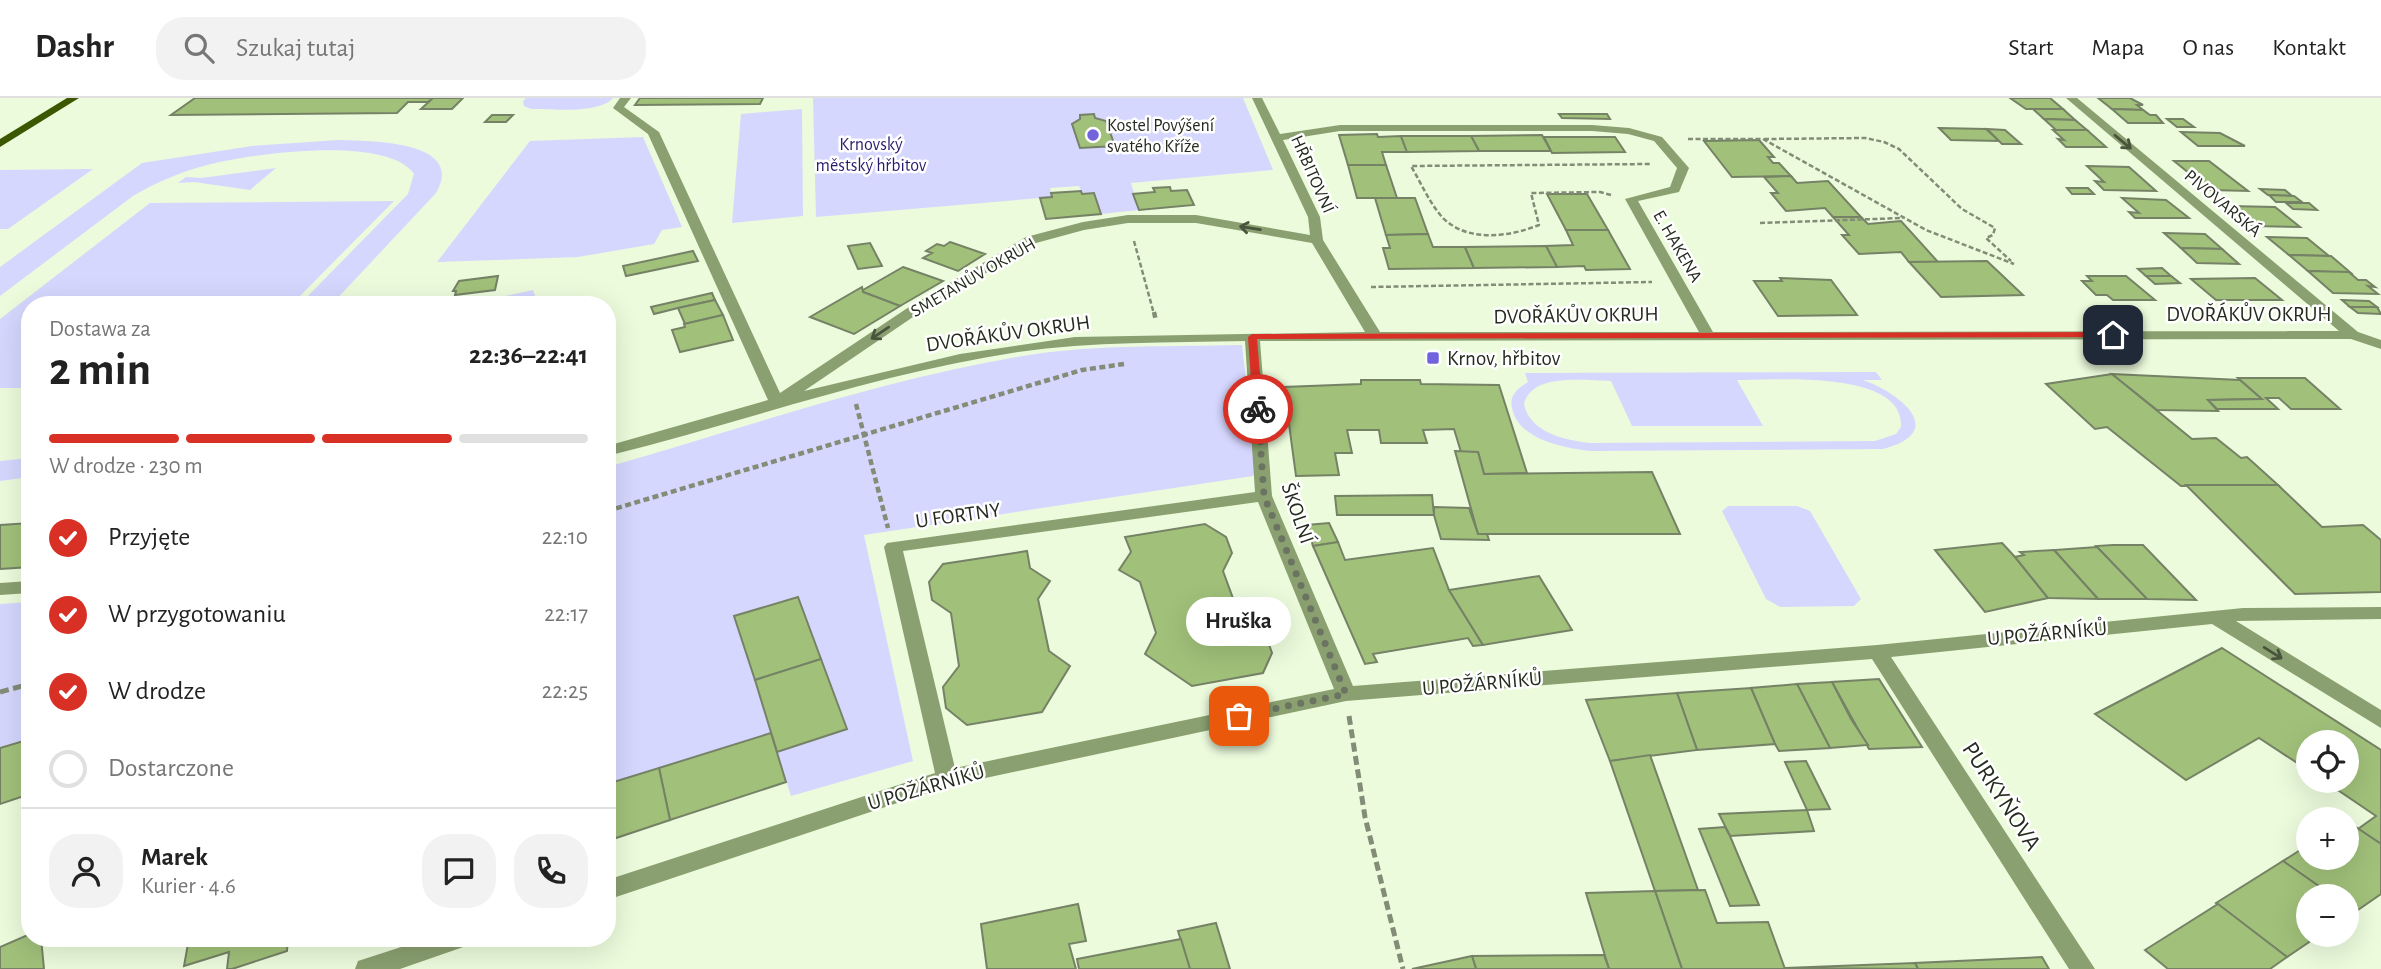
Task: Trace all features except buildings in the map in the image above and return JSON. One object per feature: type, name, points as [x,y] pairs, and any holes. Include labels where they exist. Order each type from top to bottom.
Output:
[{"type":"main road","points":[[1,144],[74,98]]},
{"type":"street","points":[[626,98],[618,108],[653,132],[778,402]]},
{"type":"street","name":"HŘBITOVNÍ","points":[[1257,98],[1314,217],[1317,240],[1376,338]]},
{"type":"street","name":"PIVOVARSKÁ","points":[[2071,98],[2353,335]]},
{"type":"street","points":[[1276,138],[1340,128],[1592,128],[1629,131],[1658,139],[1680,164]]},
{"type":"street","name":"E. HAKENA","points":[[1680,164],[1683,168],[1675,189],[1631,199],[1708,335]]},
{"type":"street","name":"SMETANŮV OKRUH","points":[[616,448],[778,402],[911,312],[1031,240],[1083,226],[1128,219],[1196,219],[1317,240]]},
{"type":"street","name":"DVOŘÁKŮV OKRUH","points":[[778,402],[960,358],[1075,341],[1252,337],[2353,335],[2381,345]]},
{"type":"street","name":"ŠKOLNÍ","points":[[1252,337],[1264,496],[1346,694]]},
{"type":"street","name":"U FORTNY","points":[[947,778],[893,547],[1264,496]]},
{"type":"street","points":[[0,589],[21,588]]},
{"type":"street","name":"U POŽÁRNÍKŮ","points":[[616,887],[947,778],[1346,694],[1877,652],[2243,614],[2381,613]]},
{"type":"street","points":[[2215,617],[2381,720]]},
{"type":"street","name":"PURKYŇOVA","points":[[1877,652],[2083,969]]},
{"type":"street","points":[[367,969],[434,947]]},
{"type":"path","points":[[1658,139],[1865,138],[1884,142],[1899,149],[1962,209],[1995,228],[1993,235],[1986,238],[2014,264],[1926,230],[1763,139]]},
{"type":"path","points":[[1631,199],[1600,192],[1531,193],[1539,225],[1522,234],[1500,237],[1466,230],[1445,220],[1411,166],[1680,164]]},
{"type":"path","points":[[1760,222],[1905,218]]},
{"type":"path","points":[[1128,219],[1161,338]]},
{"type":"path","points":[[1345,287],[1678,282]]},
{"type":"path","points":[[616,508],[1082,370],[1129,363]]},
{"type":"path","points":[[850,383],[893,547]]},
{"type":"path","points":[[0,692],[21,686]]},
{"type":"path","points":[[1346,694],[1366,817],[1403,969]]},
{"type":"green space","points":[[526,98],[613,98],[607,103],[587,109],[563,110],[531,109],[524,106],[523,101]]},
{"type":"green space","name":"Krnovský městský hřbitov","points":[[813,98],[1243,98],[1273,170],[1131,183],[1139,210],[1101,214],[1094,193],[1082,194],[1079,186],[1050,188],[1052,197],[816,217]]},
{"type":"green space","points":[[802,109],[803,216],[732,223],[741,114]]},
{"type":"green space","points":[[643,137],[682,227],[662,230],[654,244],[578,257],[437,262],[530,141]]},
{"type":"green space","points":[[338,140],[390,143],[427,153],[438,162],[442,176],[436,193],[339,296],[308,296],[408,194],[414,174],[399,162],[376,154],[316,150],[253,156],[188,171],[133,196],[0,296],[0,267],[142,163],[252,146]]},
{"type":"green space","points":[[276,168],[250,190],[194,182],[178,183],[186,177],[201,178]]},
{"type":"green space","points":[[93,169],[8,229],[0,229],[0,170]]},
{"type":"green space","points":[[394,201],[300,296],[30,296],[150,203]]},
{"type":"green space","points":[[533,290],[535,296],[506,296]]},
{"type":"green space","points":[[21,303],[21,388],[0,388],[0,319]]},
{"type":"green space","points":[[1242,345],[1256,467],[1253,476],[864,535],[913,761],[791,796],[777,752],[847,729],[798,597],[735,616],[771,733],[616,781],[616,464],[922,377],[1055,351]]},
{"type":"green space","points":[[1876,372],[1882,380],[1863,380],[1903,403],[1912,413],[1915,423],[1913,433],[1903,442],[1883,449],[1591,451],[1556,445],[1523,428],[1516,419],[1511,403],[1515,392],[1528,382],[1525,373]],"holes":[[[1561,380],[1611,381],[1632,426],[1763,426],[1737,380],[1806,380],[1860,387],[1882,395],[1897,408],[1901,427],[1896,434],[1875,441],[1590,443],[1560,437],[1541,428],[1533,422],[1524,404],[1529,394],[1548,383]]]},
{"type":"green space","points":[[21,459],[21,478],[0,481],[0,461]]},
{"type":"green space","points":[[1728,506],[1797,506],[1810,511],[1861,599],[1854,606],[1780,607],[1766,599],[1722,511]]},
{"type":"green space","points":[[21,603],[21,742],[0,748],[0,604]]},
{"type":"way so far","points":[[1239,716],[1346,694],[1264,496],[1258,409]]},
{"type":"place","name":"Kostel Povýšení svatého Kříže","points":[[1093,135]]},
{"type":"place","name":"Krnov, hřbitov","points":[[1433,358]]},
{"type":"place","name":"Hruška","points":[[1239,716]]},
{"type":"route","points":[[1258,409],[1252,337],[2113,335]]}]
